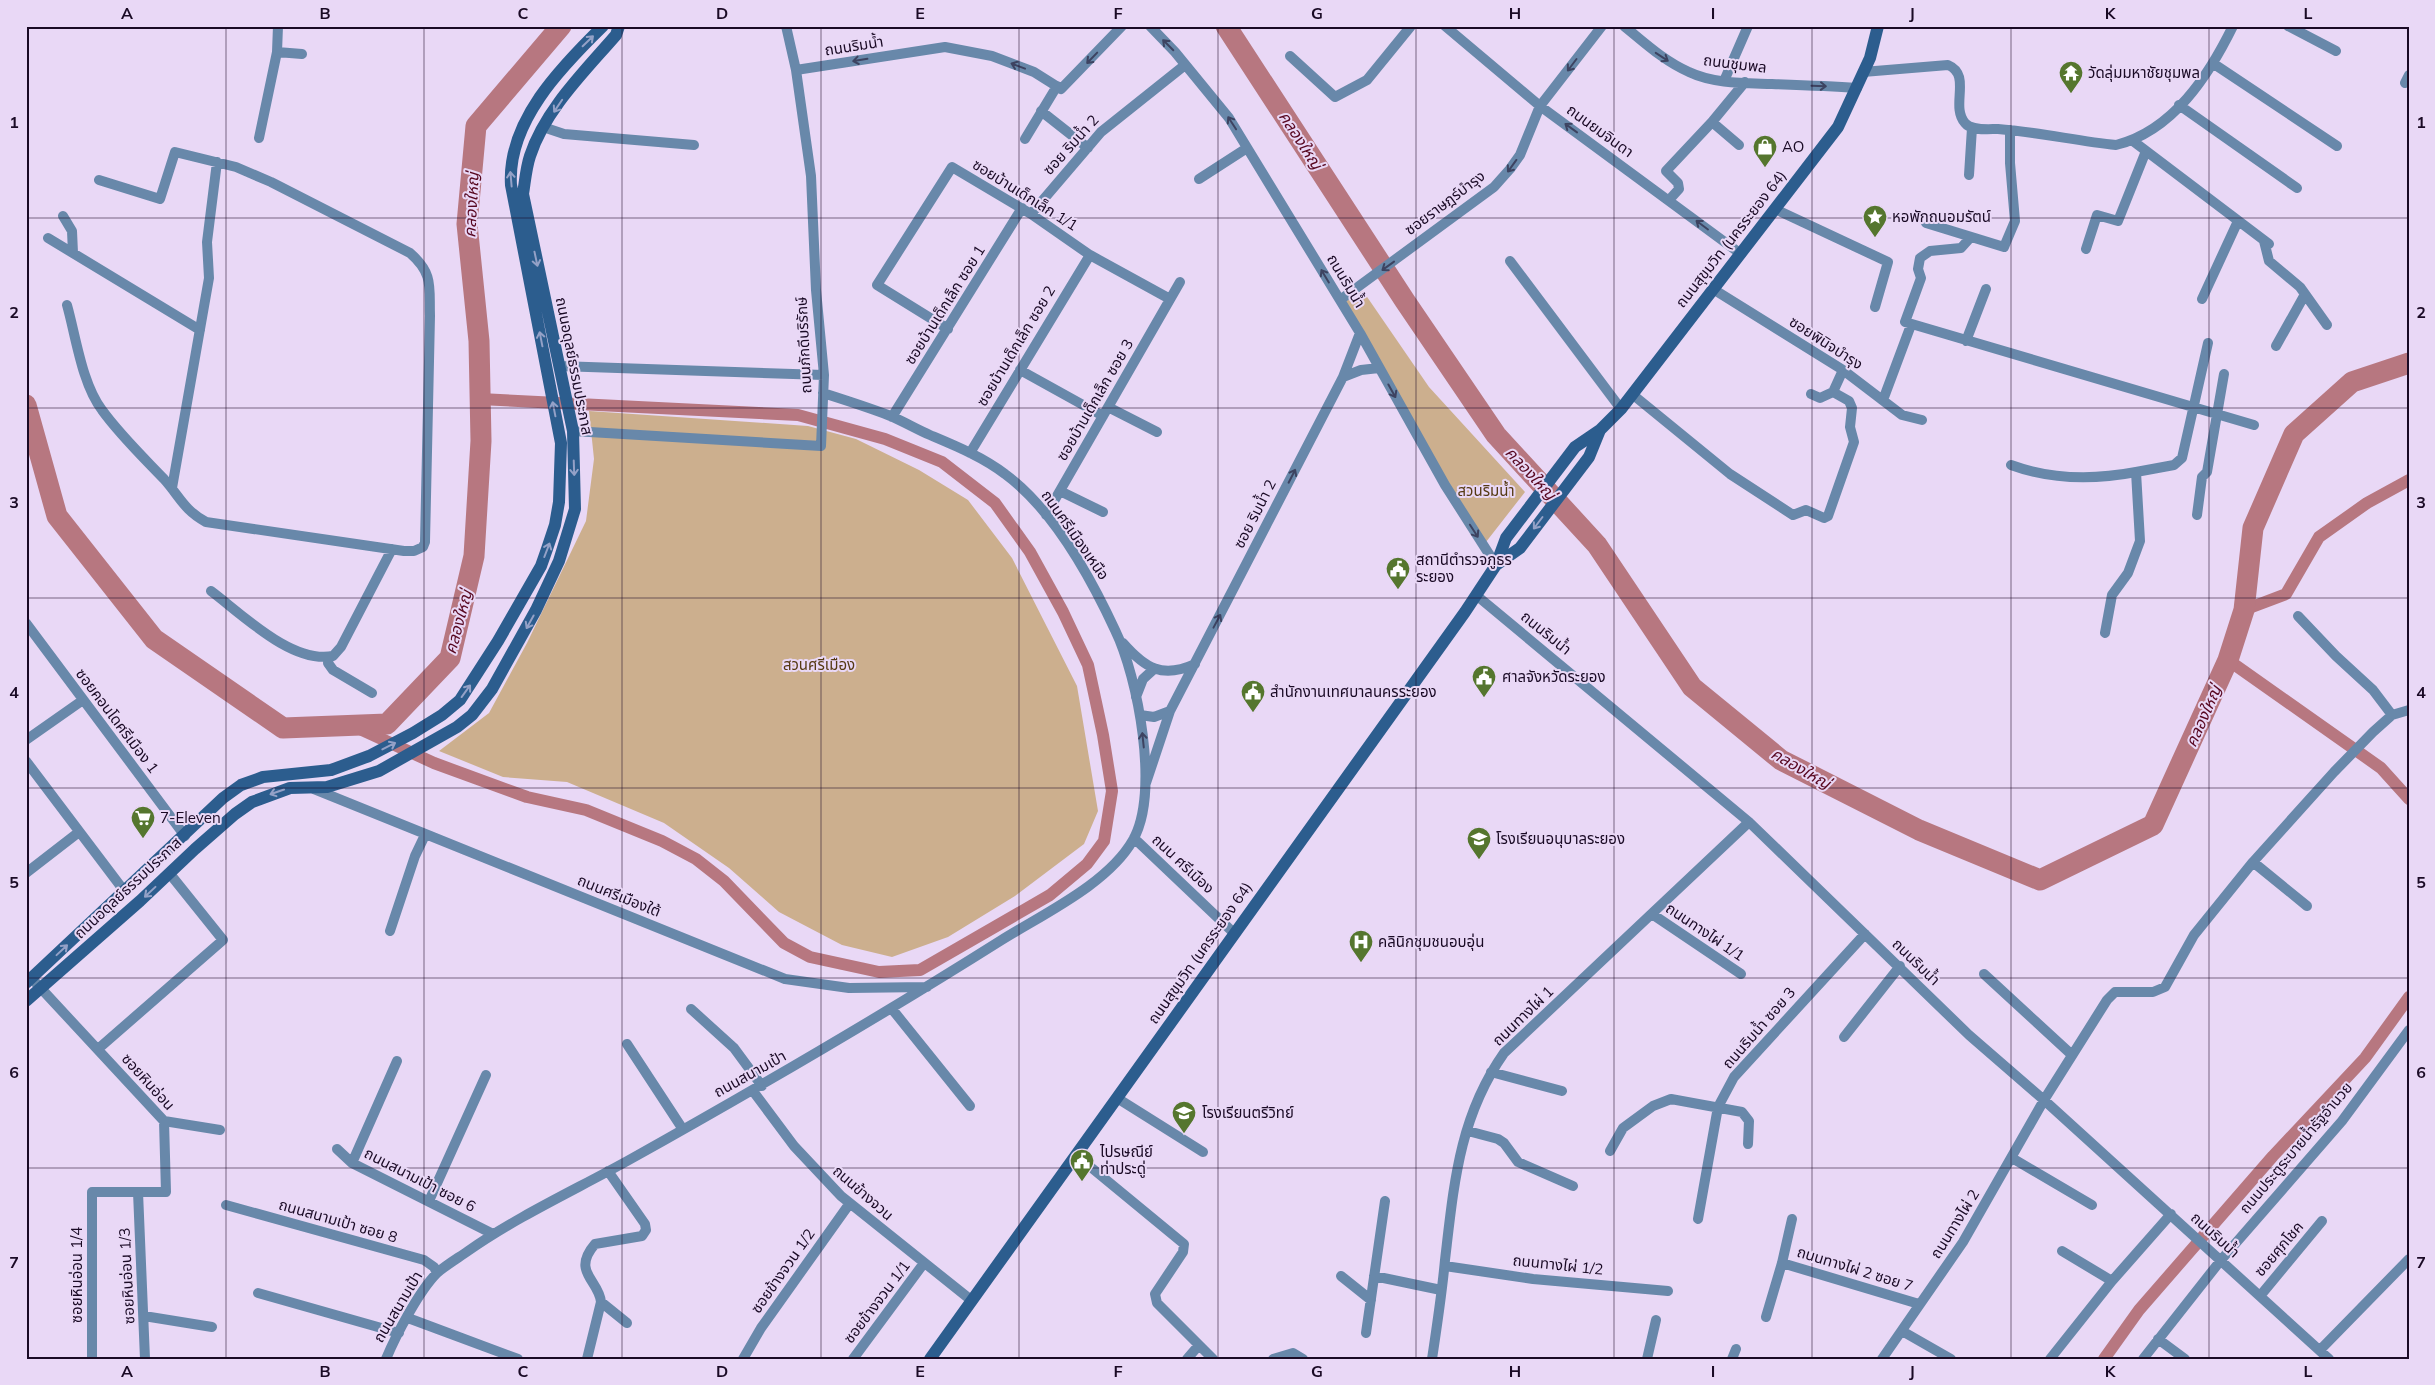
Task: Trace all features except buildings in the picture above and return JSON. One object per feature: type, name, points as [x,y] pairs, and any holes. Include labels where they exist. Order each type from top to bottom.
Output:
[{"type":"street","points":[[259,138],[277,52],[278,26]]},
{"type":"street","name":"ถนนอดุลย์ธรรมประภาส","points":[[26,1002],[170,874],[228,819],[252,802],[290,788],[327,787],[379,771],[438,739],[472,715],[484,701],[520,639],[559,561],[575,510],[571,425],[557,387],[510,172],[514,147],[536,105],[572,59],[603,26]]},
{"type":"street","name":"ถนนอดุลย์ธรรมประภาส","points":[[28,981],[185,836],[223,798],[241,786],[263,777],[331,770],[391,745],[442,715],[460,700],[476,678],[540,566],[556,525],[562,462],[558,431],[558,366],[523,194],[529,158],[543,128],[569,89],[616,35],[620,26]]},
{"type":"street","name":"ถนนภักดีบริรักษ์","points":[[571,425],[821,446],[824,375],[816,290],[811,176],[796,70],[786,26]]},
{"type":"street","points":[[1025,139],[1057,86],[1061,89],[1122,26]]},
{"type":"street","name":"ถนนริมน้ำ","points":[[1150,26],[1185,64],[1229,118],[1360,333],[1445,486],[1496,565]]},
{"type":"street","points":[[1290,56],[1335,97],[1367,80],[1411,26]]},
{"type":"street","name":"ถนนยมจินดา","points":[[1445,26],[1540,106],[1741,254]]},
{"type":"street","name":"ซอยราษฎร์บำรุง","points":[[1340,300],[1494,187],[1520,155],[1540,106],[1602,26]]},
{"type":"street","name":"ถนนชุมพล","points":[[1624,26],[1655,52],[1691,73],[1744,82],[1857,88]]},
{"type":"street","points":[[1724,80],[1748,26]]},
{"type":"street","name":"ถนนสุขุมวิท (นครระยอง 64)","points":[[930,1359],[1476,595],[1496,565],[1506,538],[1575,447],[1600,430],[1621,409],[1838,127],[1870,58],[1878,26]]},
{"type":"street","points":[[1863,72],[1948,65],[1956,68],[1960,74],[1960,114],[1965,124],[1972,128],[2010,130],[2116,145],[2133,141],[2149,132],[2179,105],[2214,64],[2233,26]]},
{"type":"street","points":[[2288,26],[2336,51]]},
{"type":"street","name":"ถนนริมน้ำ","points":[[796,70],[945,47],[992,56],[1034,72],[1057,86]]},
{"type":"street","points":[[277,52],[302,54]]},
{"type":"street","points":[[572,59],[584,71]]},
{"type":"street","name":"ซอย ริมน้ำ 2","points":[[1027,211],[1101,132],[1185,64]]},
{"type":"street","points":[[2214,64],[2338,146]]},
{"type":"street","points":[[1669,200],[1679,189],[1678,183],[1666,171],[1712,122],[1744,82]]},
{"type":"street","points":[[2179,105],[2297,188]]},
{"type":"street","points":[[1042,111],[1088,148]]},
{"type":"street","points":[[1712,122],[1739,145]]},
{"type":"street","points":[[543,128],[564,134],[694,145]]},
{"type":"street","points":[[1968,176],[1972,128]]},
{"type":"street","points":[[1926,222],[1970,238],[2004,247],[2014,221],[2010,130]]},
{"type":"street","points":[[2133,141],[2266,242],[2269,261],[2279,272],[2291,278],[2300,287],[2304,296],[2327,325]]},
{"type":"street","points":[[1199,179],[1247,148]]},
{"type":"street","points":[[2086,249],[2097,215],[2118,221],[2146,151]]},
{"type":"street","points":[[67,305],[88,382],[101,410],[172,488],[182,504],[190,512],[206,522],[392,549],[414,551],[423,547],[426,542],[430,316],[427,273],[422,264],[410,253],[271,182],[217,162],[175,152],[160,199],[99,180]]},
{"type":"street","points":[[172,488],[210,269],[207,242],[217,162]]},
{"type":"street","name":"ซอยบ้านเด็กเล็ก 1/1","points":[[948,329],[877,285],[952,167],[1027,211],[1090,255],[1170,299]]},
{"type":"street","points":[[1775,210],[1888,262],[1874,307]]},
{"type":"street","name":"ซอยบ้านเด็กเล็ก ซอย 1","points":[[892,417],[1027,211]]},
{"type":"street","points":[[63,216],[72,231],[73,253]]},
{"type":"street","points":[[2202,299],[2238,221]]},
{"type":"street","points":[[48,238],[200,330]]},
{"type":"street","points":[[1970,238],[1961,248],[1930,252],[1920,258],[1918,269],[1921,278],[1905,322],[2254,424]]},
{"type":"street","name":"ซอยบ้านเด็กเล็ก ซอย 2","points":[[970,453],[1090,255]]},
{"type":"street","points":[[1510,261],[1621,409]]},
{"type":"street","name":"ซอยบ้านเด็กเล็ก ซอย 3","points":[[1046,515],[1180,282]]},
{"type":"street","name":"ซอยพินิจบำรุง","points":[[1714,289],[1843,370],[1902,415],[1922,420]]},
{"type":"street","points":[[1966,341],[1986,289]]},
{"type":"street","points":[[2276,346],[2304,296]]},
{"type":"street","points":[[1883,400],[1911,325]]},
{"type":"street","name":"ซอย ริมน้ำ 2","points":[[1144,788],[1170,711],[1343,377],[1360,333]]},
{"type":"street","points":[[2012,465],[2066,477],[2114,476],[2174,465],[2182,458],[2192,406],[2198,392],[2208,343]]},
{"type":"street","points":[[558,366],[824,375]]},
{"type":"street","points":[[1343,377],[1361,370],[1379,368]]},
{"type":"street","points":[[1020,370],[1106,411],[1157,432]]},
{"type":"street","points":[[1811,394],[1820,398],[1834,392],[1843,370]]},
{"type":"street","points":[[2197,514],[2202,477],[2207,472],[2224,374]]},
{"type":"street","points":[[1632,394],[1730,474],[1793,514],[1806,510],[1824,518],[1828,516],[1854,442],[1850,427],[1852,408],[1849,402],[1834,392]]},
{"type":"street","name":"ถนนศรีเมืองเหนือ","points":[[822,398],[892,417],[970,453],[1007,475],[1032,498],[1046,515],[1075,556],[1102,603],[1120,640],[1136,697],[1144,744],[1144,788],[1140,823]]},
{"type":"street","name":"ถนนสุขุมวิท (นครระยอง 64)","points":[[1496,565],[1520,548],[1589,457],[1600,430]]},
{"type":"street","points":[[2105,632],[2112,595],[2128,573],[2140,541],[2136,472]]},
{"type":"street","points":[[1060,491],[1103,512]]},
{"type":"street","points":[[211,591],[288,648],[314,657],[333,656],[341,647],[392,549]]},
{"type":"street","name":"ถนนริมน้ำ","points":[[1476,595],[1749,822],[1900,966],[1969,1035],[2172,1215],[2329,1359]]},
{"type":"street","points":[[2298,616],[2336,656],[2373,690],[2392,715]]},
{"type":"street","name":"ซอยคอนโดศรีเมือง 1","points":[[26,623],[185,836]]},
{"type":"street","points":[[504,630],[520,639]]},
{"type":"street","points":[[1120,640],[1136,658],[1174,676],[1182,689]]},
{"type":"street","points":[[329,656],[328,663],[333,670],[372,693]]},
{"type":"street","points":[[1136,697],[1143,679],[1159,670],[1181,670],[1195,664]]},
{"type":"street","points":[[26,740],[83,700]]},
{"type":"street","points":[[2044,1100],[2107,1000],[2115,992],[2153,992],[2165,987],[2194,935],[2253,862],[2334,772],[2373,732],[2392,715],[2409,710]]},
{"type":"street","points":[[1140,715],[1154,717],[1170,711]]},
{"type":"street","points":[[27,764],[125,892]]},
{"type":"street","name":"ถนนศรีเมืองใต้","points":[[308,787],[785,979],[820,985],[885,989],[929,986]]},
{"type":"street","name":"ถนนทางไผ่ 1","points":[[1432,1359],[1457,1165],[1474,1109],[1491,1072],[1504,1053],[1749,822]]},
{"type":"street","name":"ถนนสนามเป้า","points":[[386,1359],[421,1294],[437,1273],[493,1234],[682,1128],[758,1088],[892,1009],[1092,883],[1113,866],[1134,838],[1140,823]]},
{"type":"street","points":[[26,873],[79,832]]},
{"type":"street","points":[[390,931],[410,870],[426,835]]},
{"type":"street","name":"ถนน ศรีเมือง","points":[[1134,838],[1234,932]]},
{"type":"street","points":[[2253,862],[2307,906]]},
{"type":"street","points":[[98,1049],[223,940],[170,874]]},
{"type":"street","name":"ถนนทางไผ่ 1/1","points":[[1652,914],[1742,974]]},
{"type":"street","name":"ถนนริมน้ำ ซอย 3","points":[[1698,1219],[1718,1107],[1734,1077],[1865,934]]},
{"type":"street","points":[[1844,1037],[1900,966]]},
{"type":"street","points":[[1984,974],[2072,1055]]},
{"type":"street","name":"ซอยหินอ่อน","points":[[28,981],[41,989],[164,1121],[166,1192],[92,1192]]},
{"type":"street","name":"ถนนข้างจวน","points":[[691,1009],[734,1048],[799,1152],[850,1203],[971,1300]]},
{"type":"street","points":[[892,1009],[970,1106]]},
{"type":"street","name":"ถนนประตูระบายน้ำรัฐอำนวย","points":[[2142,1359],[2219,1258],[2342,1121],[2409,1030]]},
{"type":"street","points":[[627,1044],[682,1128]]},
{"type":"street","points":[[352,1163],[397,1061]]},
{"type":"street","points":[[1491,1072],[1562,1091]]},
{"type":"street","points":[[429,1201],[486,1074]]},
{"type":"street","points":[[1117,1098],[1203,1152]]},
{"type":"street","points":[[1610,1151],[1622,1128],[1653,1106],[1671,1098],[1742,1112],[1748,1121],[1748,1144]]},
{"type":"street","name":"ถนนทางไผ่ 2","points":[[1882,1359],[1963,1242],[2044,1100]]},
{"type":"street","points":[[164,1121],[220,1130]]},
{"type":"street","points":[[1468,1131],[1498,1139],[1504,1143],[1518,1162],[1573,1186]]},
{"type":"street","name":"ถนนสนามเป้า ซอย 6","points":[[337,1149],[352,1163],[493,1234]]},
{"type":"street","points":[[1076,1155],[1184,1244],[1183,1252],[1155,1294],[1158,1303],[1213,1359]]},
{"type":"street","points":[[2012,1158],[2092,1205]]},
{"type":"street","points":[[587,1359],[601,1302],[600,1295],[586,1274],[586,1261],[590,1250],[595,1244],[642,1236],[646,1230],[645,1224],[608,1171]]},
{"type":"street","name":"ซอยหินอ่อน 1/4","points":[[92,1192],[92,1359]]},
{"type":"street","name":"ซอยหินอ่อน 1/3","points":[[138,1192],[145,1359]]},
{"type":"street","points":[[1366,1333],[1385,1202]]},
{"type":"street","name":"ซอยข้างจวน 1/2","points":[[743,1359],[761,1328],[850,1203]]},
{"type":"street","name":"ถนนสนามเป้า ซอย 8","points":[[226,1205],[424,1260],[434,1267],[437,1273]]},
{"type":"street","points":[[2050,1359],[2112,1281],[2172,1215]]},
{"type":"street","points":[[1766,1317],[1782,1263],[1792,1219]]},
{"type":"street","name":"ซอยศุภโชค","points":[[2260,1296],[2322,1221]]},
{"type":"street","points":[[2062,1252],[2112,1281]]},
{"type":"street","points":[[2320,1350],[2409,1259]]},
{"type":"street","name":"ซอยข้างจวน 1/1","points":[[853,1359],[924,1263]]},
{"type":"street","name":"ถนนทางไผ่ 2 ซอย 7","points":[[1782,1263],[1919,1304]]},
{"type":"street","name":"ถนนทางไผ่ 1/2","points":[[1445,1266],[1533,1279],[1668,1291]]},
{"type":"street","points":[[1341,1276],[1371,1300]]},
{"type":"street","points":[[1374,1276],[1441,1290]]},
{"type":"street","points":[[258,1294],[399,1333]]},
{"type":"street","points":[[601,1302],[627,1323]]},
{"type":"street","points":[[144,1316],[212,1327]]},
{"type":"street","points":[[408,1318],[518,1359]]},
{"type":"street","points":[[1647,1359],[1656,1320]]},
{"type":"street","points":[[1902,1331],[1952,1359]]},
{"type":"street","points":[[2151,1359],[2156,1342],[2185,1359]]},
{"type":"street","points":[[1187,1359],[1199,1345]]},
{"type":"street","points":[[1273,1359],[1293,1353],[1302,1359]]},
{"type":"green space","name":"สวนริมน้ำ","points":[[1363,291],[1429,387],[1525,492],[1486,542],[1444,478],[1345,302]]},
{"type":"green space","name":"สวนศรีเมือง","points":[[589,411],[808,426],[856,439],[919,470],[968,500],[1012,558],[1077,686],[1098,811],[1084,844],[1015,896],[948,937],[892,957],[842,945],[779,912],[729,868],[664,823],[567,782],[503,777],[439,751],[489,713],[527,643],[586,521],[594,459]]},
{"type":"waterway","name":"คลองใหญ่","points":[[26,405],[57,516],[154,639],[283,728],[387,724],[450,658],[474,556],[481,441],[479,341],[467,224],[476,126],[561,26]]},
{"type":"waterway","name":"คลองใหญ่","points":[[1226,26],[1405,301],[1496,435],[1597,545],[1692,687],[1781,760],[1919,830],[2040,880],[2153,825],[2228,660],[2244,610],[2253,528],[2294,434],[2352,382],[2409,363]]},
{"type":"waterway","points":[[349,724],[434,763],[527,797],[586,810],[662,841],[696,859],[724,881],[784,943],[810,957],[879,972],[920,970],[1050,895],[1087,864],[1104,841],[1112,791],[1103,735],[1088,665],[1063,612],[1030,552],[995,503],[942,462],[885,439],[798,415],[480,399]]},
{"type":"waterway","points":[[2244,610],[2286,594],[2319,537],[2367,503],[2409,480]]},
{"type":"waterway","points":[[2228,660],[2381,768],[2409,799]]},
{"type":"waterway","points":[[2104,1359],[2139,1310],[2273,1156],[2365,1058],[2409,997]]},
{"type":"place","name":"วัดลุ่มมหาชัยชุมพล","points":[[2071,94]]},
{"type":"place","name":"AO","points":[[1765,168]]},
{"type":"place","name":"หอพักถนอมรัตน์","points":[[1875,238]]},
{"type":"place","name":"สถานีตำรวจภูธร ระยอง","points":[[1398,590]]},
{"type":"place","name":"ศาลจังหวัดระยอง","points":[[1484,698]]},
{"type":"place","name":"สำนักงานเทศบาลนครระยอง","points":[[1253,713]]},
{"type":"place","name":"7-Eleven","points":[[143,839]]},
{"type":"place","name":"โรงเรียนอนุบาลระยอง","points":[[1479,860]]},
{"type":"place","name":"คลินิกชุมชนอบอุ่น","points":[[1361,963]]},
{"type":"place","name":"โรงเรียนตรีวิทย์","points":[[1184,1134]]},
{"type":"place","name":"ไปรษณีย์ ท่าประดู่","points":[[1082,1182]]}]
